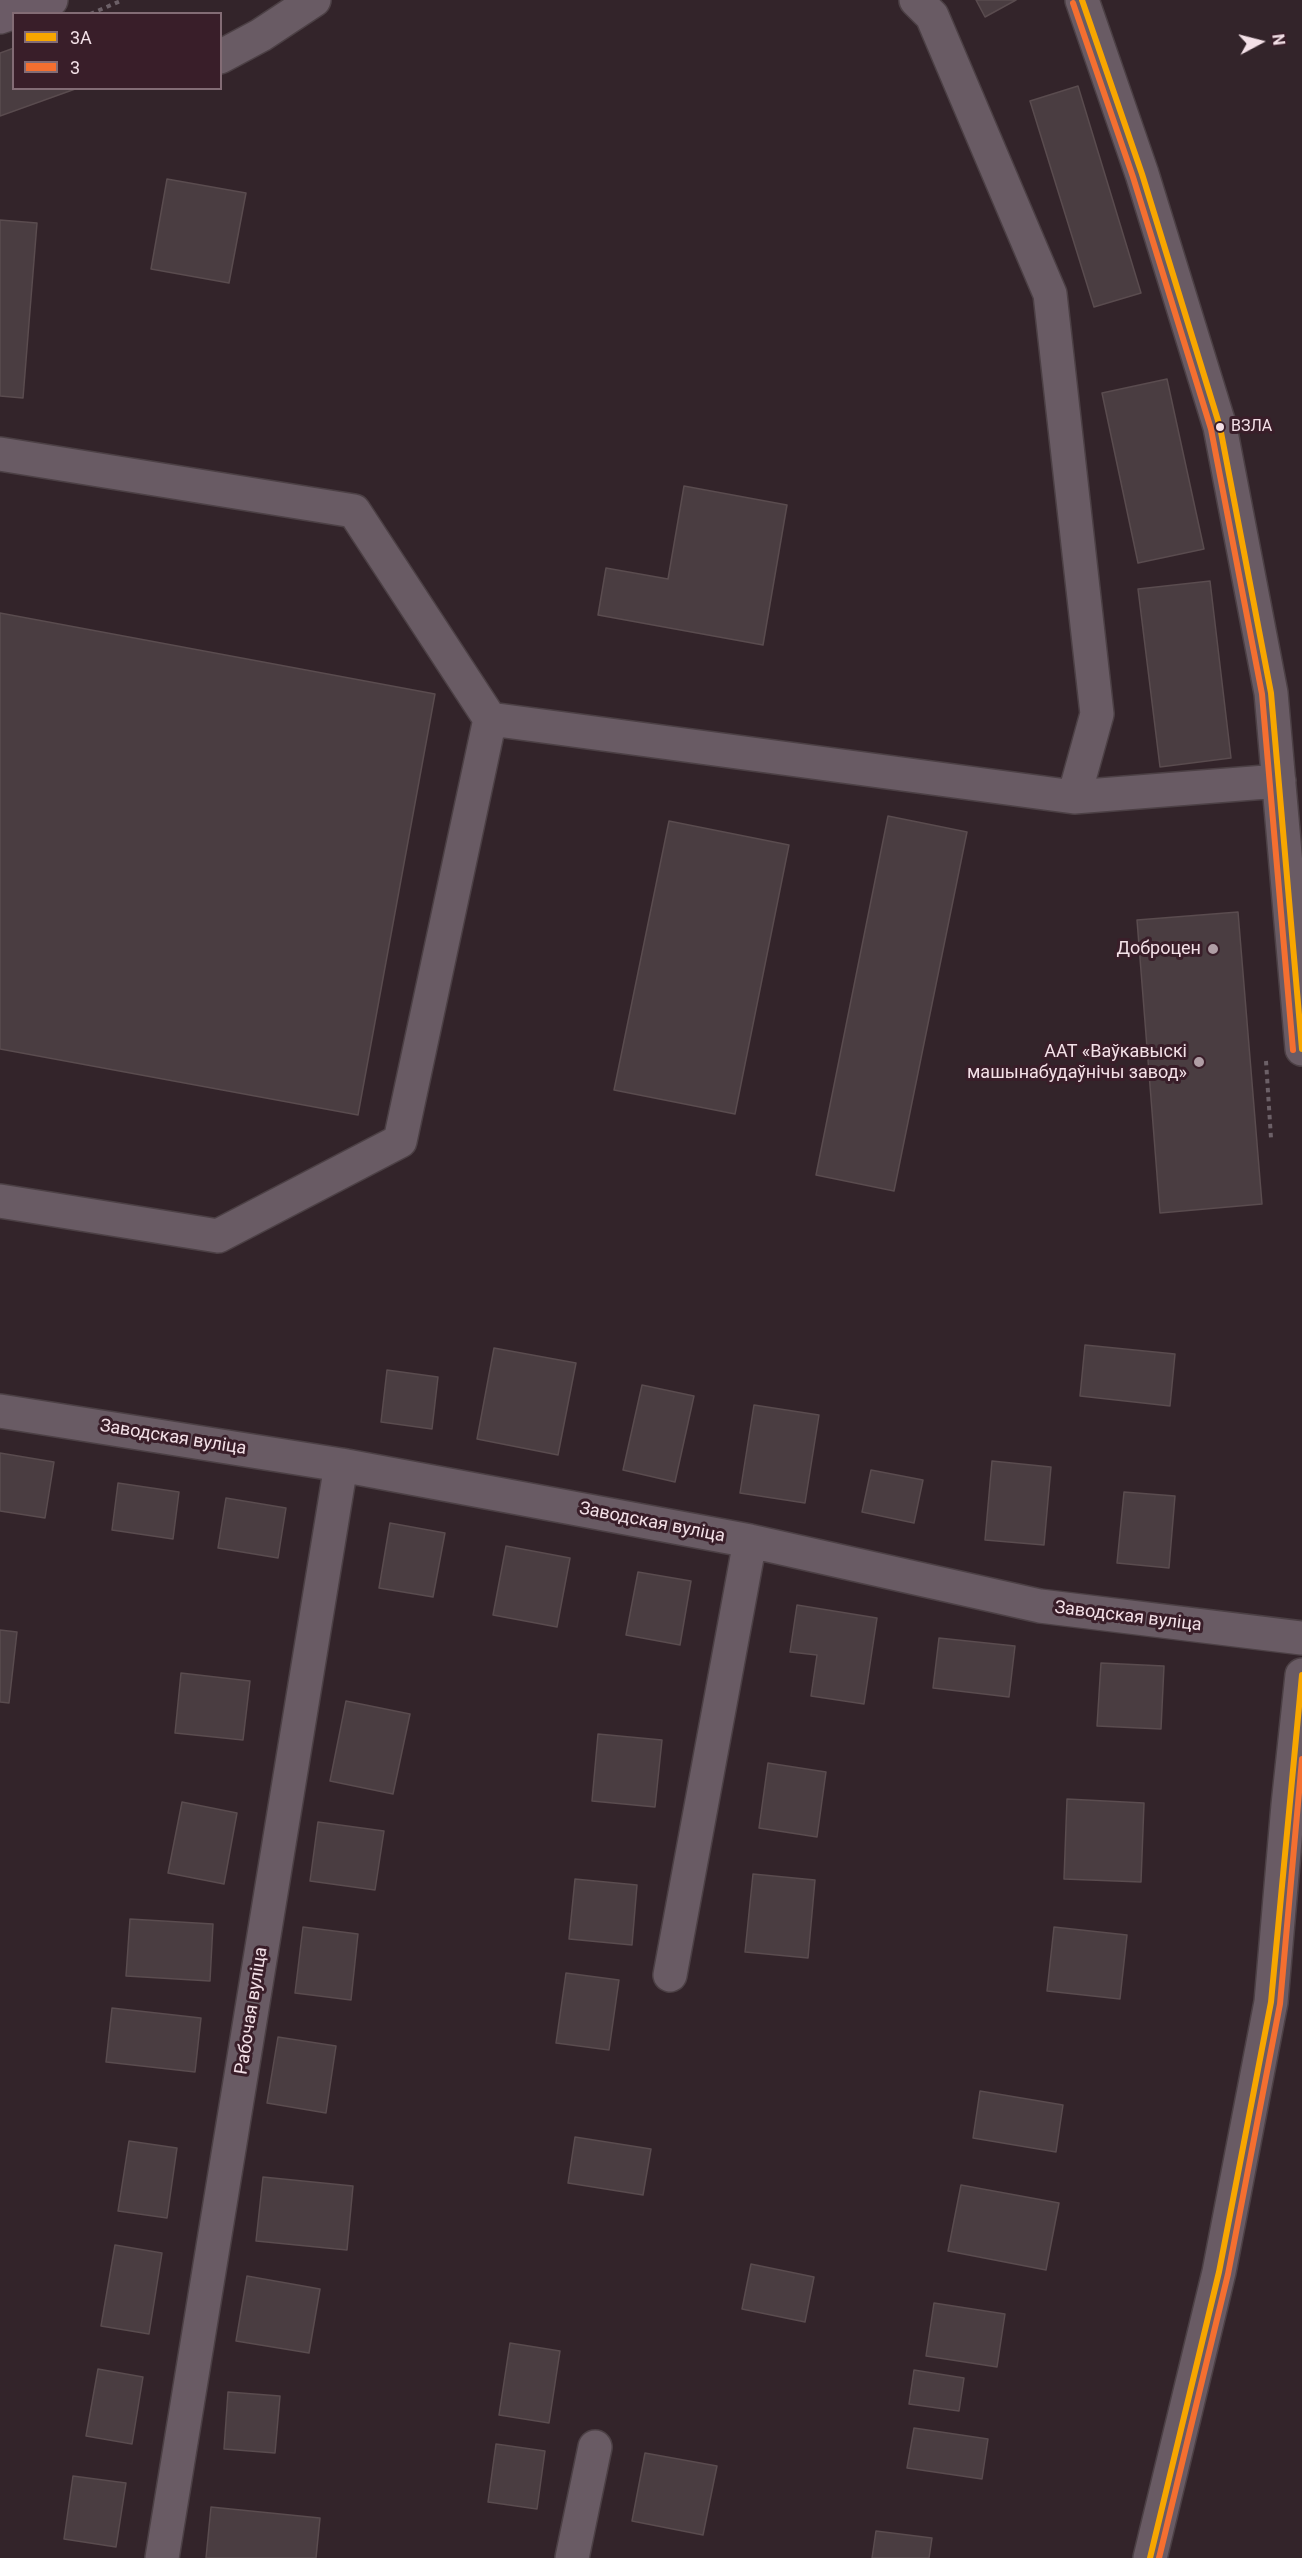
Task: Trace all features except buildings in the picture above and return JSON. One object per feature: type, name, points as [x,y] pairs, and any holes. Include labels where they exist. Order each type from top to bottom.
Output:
[{"type":"main road","points":[[15,12],[51,0]]},
{"type":"street","points":[[222,56],[261,35],[314,0]]},
{"type":"street","points":[[916,0],[932,16],[1050,294],[1097,714],[1074,797]]},
{"type":"street","points":[[1082,0],[1142,174],[1220,427],[1271,693],[1302,1049]]},
{"type":"street","points":[[0,454],[354,511],[490,719],[400,1141],[218,1236],[0,1201]]},
{"type":"street","points":[[490,719],[1074,797],[1279,781]]},
{"type":"street","name":"Заводская вуліца","points":[[0,1411],[342,1465],[750,1541],[1040,1606],[1302,1638]]},
{"type":"street","name":"Рабочая вуліца","points":[[162,2558],[342,1465]]},
{"type":"street","points":[[670,1975],[750,1541]]},
{"type":"street","points":[[1150,2558],[1219,2272],[1271,2002],[1302,1675]]},
{"type":"street","points":[[572,2558],[595,2447]]},
{"type":"path","points":[[95,12],[123,0]]},
{"type":"path","points":[[1266,1055],[1271,1138]]},
{"type":"transit line","name":"3А","points":[[1082,0],[1142,174],[1220,427],[1271,693],[1302,1049]]},
{"type":"transit line","name":"3","points":[[1073,3],[1133,177],[1211,429],[1262,694],[1293,1050]]},
{"type":"transit line","name":"3А","points":[[1150,2558],[1219,2272],[1271,2002],[1302,1675]]},
{"type":"transit line","name":"3","points":[[1159,2558],[1228,2274],[1280,2004],[1302,1759]]},
{"type":"place","name":"ВЗЛА","points":[[1220,427]]},
{"type":"place","name":"Доброцен","points":[[1213,949]]},
{"type":"place","name":"ААТ «Ваўкавыскі машынабудаўнічы завод»","points":[[1199,1062]]}]
